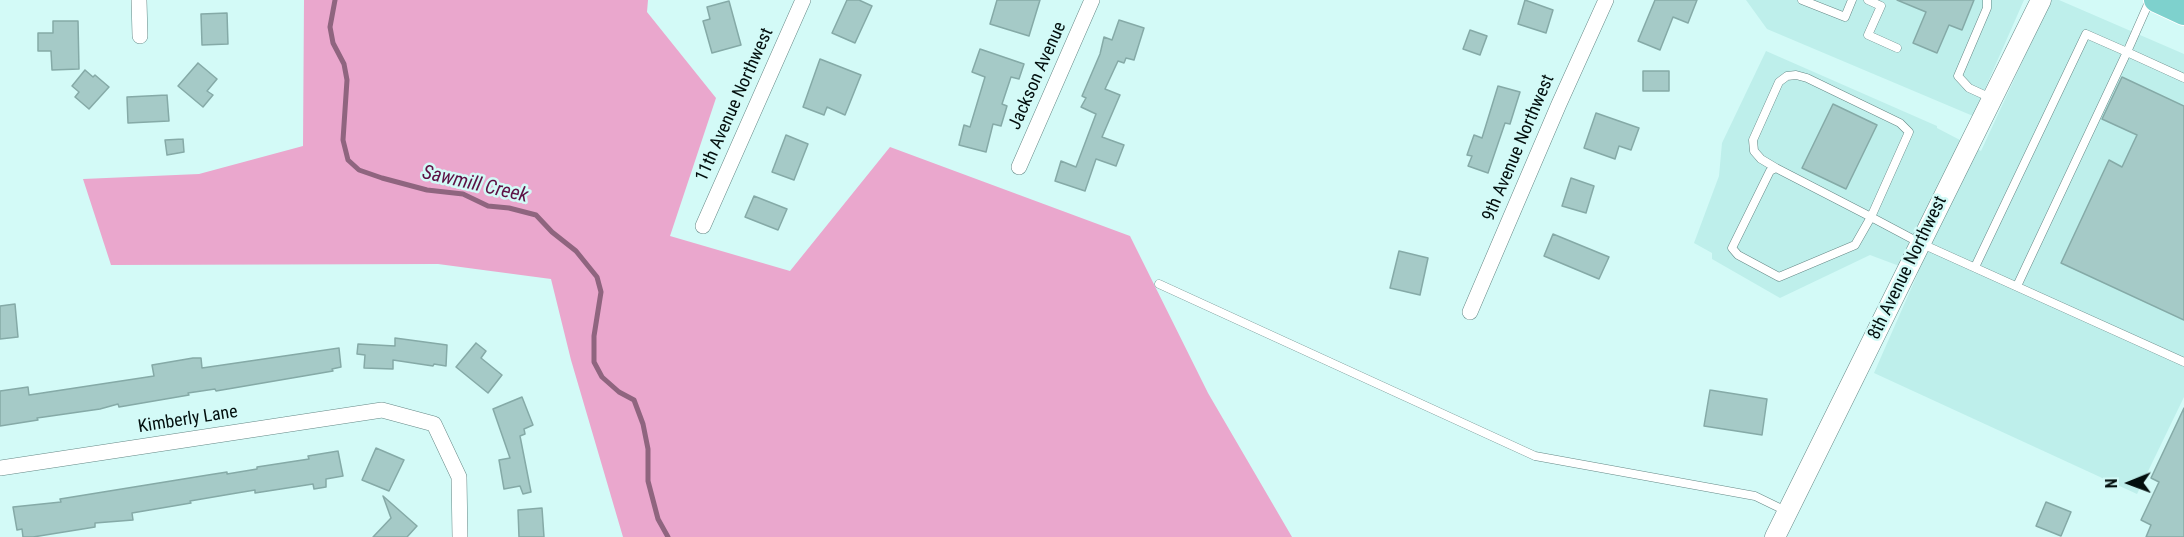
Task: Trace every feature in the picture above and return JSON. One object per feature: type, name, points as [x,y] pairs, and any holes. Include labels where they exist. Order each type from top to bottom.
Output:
[{"type":"main road","points":[[2156,0],[2184,13]]},
{"type":"street","points":[[139,0],[140,36]]},
{"type":"street","name":"11th Avenue Northwest","points":[[703,226],[803,0]]},
{"type":"street","name":"Jackson Avenue","points":[[1019,167],[1092,0]]},
{"type":"street","name":"9th Avenue Northwest","points":[[1470,312],[1606,0]]},
{"type":"street","name":"8th Avenue Northwest","points":[[1775,537],[2041,0]]},
{"type":"street","name":"Kimberly Lane","points":[[0,468],[382,410],[434,424],[459,477],[460,537]]},
{"type":"lane","points":[[1802,0],[1845,17],[1852,0]]},
{"type":"lane","points":[[1868,0],[1881,6],[1868,35],[1897,48]]},
{"type":"lane","points":[[1987,0],[1987,8],[1968,47],[1958,76],[1969,88],[1992,99]]},
{"type":"lane","points":[[2017,286],[2151,0]]},
{"type":"lane","points":[[1975,267],[2086,34],[2184,78]]},
{"type":"lane","points":[[1776,168],[1770,171],[1732,248],[1738,255],[1779,277],[1855,245],[1871,217],[1909,132],[1900,123],[1807,78],[1796,75],[1787,76],[1779,82],[1753,140],[1754,151],[1761,159],[1776,168],[1871,217],[1920,243],[2184,362]]},
{"type":"lane","points":[[1159,284],[1535,456],[1755,496],[1788,512]]},
{"type":"shaded area","points":[[304,0],[648,0],[647,12],[716,98],[670,236],[790,271],[890,147],[1130,236],[1208,393],[1292,537],[623,537],[571,360],[551,279],[438,264],[111,265],[83,179],[199,174],[303,146]]},
{"type":"shaded area","points":[[1746,0],[2024,0],[1973,116],[1767,29]]},
{"type":"shaded area","points":[[2051,0],[2059,0],[2184,54],[2184,397],[2137,494],[1874,373],[1918,273],[1870,255],[1780,298],[1712,259],[1712,253],[1694,243],[1719,176],[1722,143],[1766,51],[1937,126],[1981,151]]},
{"type":"building","points":[[847,0],[859,0],[872,6],[855,43],[832,33]]},
{"type":"building","points":[[997,0],[1040,0],[1029,36],[990,24]]},
{"type":"building","points":[[1525,0],[1553,10],[1546,33],[1518,24]]},
{"type":"building","points":[[1655,0],[1697,0],[1688,23],[1673,17],[1660,50],[1638,41]]},
{"type":"building","points":[[1897,0],[1974,0],[1962,30],[1949,25],[1937,53],[1913,43],[1926,12]]},
{"type":"building","points":[[729,1],[741,45],[712,53],[703,21],[710,19],[707,7]]},
{"type":"building","points":[[227,13],[228,44],[202,45],[201,14]]},
{"type":"building","points":[[1119,20],[1144,28],[1134,60],[1126,58],[1124,63],[1118,61],[1105,89],[1120,95],[1102,137],[1124,145],[1116,166],[1096,159],[1085,191],[1055,181],[1061,161],[1076,167],[1096,114],[1081,107],[1086,98],[1082,96],[1100,54],[1104,37],[1112,40]]},
{"type":"building","points":[[53,21],[78,21],[79,69],[52,70],[51,51],[38,51],[38,33],[53,33]]},
{"type":"building","points":[[1470,30],[1487,36],[1480,55],[1463,49]]},
{"type":"building","points":[[980,49],[1024,64],[1019,79],[1011,77],[1002,104],[1007,106],[1001,126],[993,124],[986,152],[959,145],[964,125],[970,127],[985,77],[972,72]]},
{"type":"building","points":[[820,59],[861,75],[845,115],[827,107],[824,115],[803,107]]},
{"type":"building","points":[[198,63],[217,79],[207,91],[213,95],[203,107],[178,86]]},
{"type":"building","points":[[85,70],[109,87],[89,109],[75,97],[79,92],[72,86]]},
{"type":"building","points":[[1643,71],[1669,71],[1669,91],[1643,91]]},
{"type":"building","points":[[2122,77],[2184,106],[2184,320],[2061,263],[2109,160],[2122,167],[2137,135],[2102,119]]},
{"type":"building","points":[[1498,86],[1520,92],[1510,124],[1505,123],[1488,173],[1468,166],[1472,156],[1467,155],[1474,135],[1482,138]]},
{"type":"building","points":[[167,95],[169,121],[128,123],[127,97]]},
{"type":"building","points":[[1833,104],[1877,125],[1846,189],[1802,168]]},
{"type":"building","points":[[1596,113],[1639,128],[1631,150],[1619,146],[1615,159],[1584,148]]},
{"type":"building","points":[[786,135],[808,144],[794,180],[772,172]]},
{"type":"building","points":[[183,139],[184,152],[167,155],[165,140]]},
{"type":"building","points":[[1571,178],[1594,186],[1586,213],[1562,206]]},
{"type":"building","points":[[754,196],[787,209],[778,230],[745,217]]},
{"type":"building","points":[[1553,234],[1609,257],[1599,279],[1544,256]]},
{"type":"building","points":[[1399,251],[1428,258],[1420,295],[1390,288]]},
{"type":"building","points":[[15,304],[18,337],[0,339],[0,306]]},
{"type":"building","points":[[395,338],[447,345],[446,366],[393,360],[393,369],[364,368],[365,355],[357,354],[358,344],[395,346]]},
{"type":"building","points":[[476,343],[486,351],[481,358],[502,375],[488,393],[456,367]]},
{"type":"building","points":[[339,348],[341,367],[332,369],[333,371],[216,391],[215,389],[188,393],[189,395],[119,407],[118,404],[0,426],[0,391],[28,387],[29,395],[154,376],[152,365],[193,358],[201,358],[202,368]]},
{"type":"building","points":[[1710,390],[1767,399],[1762,435],[1704,426]]},
{"type":"building","points":[[522,397],[533,425],[524,429],[525,434],[520,436],[531,492],[523,494],[520,486],[504,489],[499,460],[510,458],[493,409]]},
{"type":"building","points":[[2184,408],[2184,537],[2146,537],[2151,525],[2141,520],[2159,482],[2151,478]]},
{"type":"building","points":[[376,448],[404,460],[389,491],[362,480]]},
{"type":"building","points":[[338,451],[343,476],[326,479],[326,487],[314,489],[313,484],[255,493],[255,490],[231,494],[132,513],[133,520],[95,523],[95,527],[33,537],[23,537],[22,529],[17,530],[13,507],[61,502],[60,499],[257,469],[257,467],[309,459],[308,456]]},
{"type":"building","points":[[383,496],[417,526],[407,537],[373,537],[391,518]]},
{"type":"building","points":[[2046,502],[2071,512],[2061,536],[2036,526]]},
{"type":"building","points":[[542,508],[544,537],[519,537],[518,510]]},
{"type":"waterway","name":"Sawmill Creek","points":[[335,0],[330,27],[333,43],[344,64],[347,80],[343,140],[348,160],[359,170],[382,178],[427,190],[463,194],[488,206],[509,208],[536,215],[552,232],[576,251],[597,277],[601,292],[594,336],[594,362],[602,377],[619,392],[634,400],[643,424],[648,449],[648,481],[658,519],[668,537]]}]
